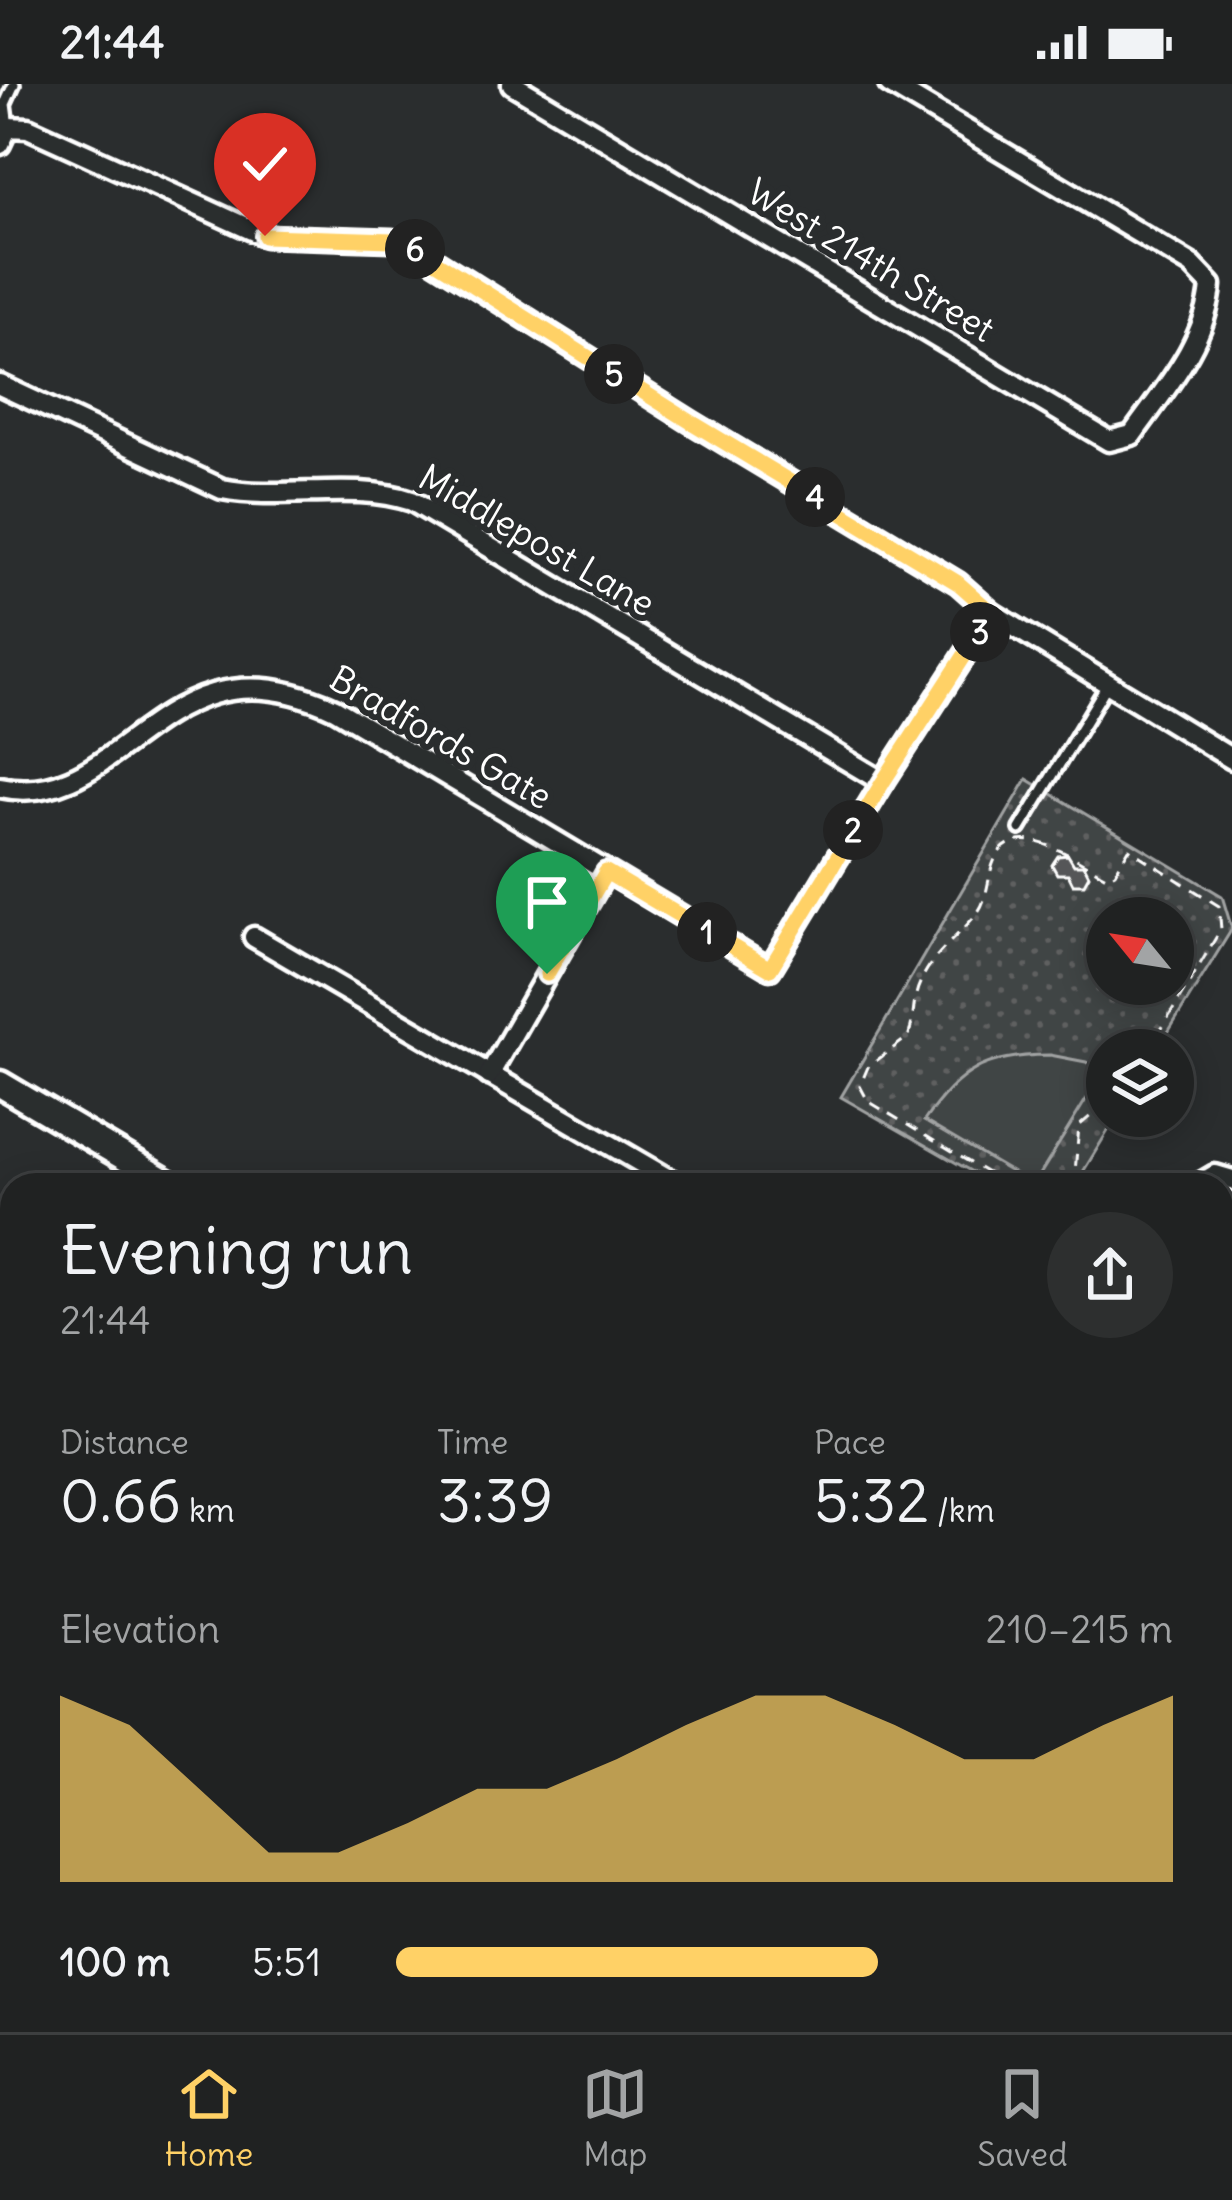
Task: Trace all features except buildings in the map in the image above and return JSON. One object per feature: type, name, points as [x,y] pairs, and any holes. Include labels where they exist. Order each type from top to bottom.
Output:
[{"type":"street","name":"West 214th Street","points":[[512,84],[1108,441],[1132,435],[1178,370],[1209,311],[1211,285],[1192,265],[889,84]]},
{"type":"street","points":[[3,135],[28,128],[265,236],[392,240],[416,249],[958,583],[992,613],[1232,759]]},
{"type":"street","name":"Middlepost Lane","points":[[0,385],[222,489],[247,494],[385,492],[412,501],[883,782]]},
{"type":"street","points":[[883,782],[992,613]]},
{"type":"street","name":"Bradfords Gate","points":[[0,787],[22,792],[56,786],[196,697],[232,688],[297,691],[335,709],[770,969],[883,782]]},
{"type":"street","points":[[489,1075],[606,872]]},
{"type":"street","points":[[254,937],[658,1173]]},
{"type":"street","points":[[0,1084],[151,1173]]},
{"type":"lane","points":[[3,135],[4,104],[14,84]]},
{"type":"lane","points":[[1020,829],[1108,683]]},
{"type":"path","points":[[987,1173],[868,1101],[860,1086],[868,1067],[908,1036],[918,987],[944,946],[982,905],[992,866],[1004,848],[1020,842],[1047,843],[1108,877],[1129,850],[1219,906],[1221,929],[1161,1029]]},
{"type":"path","points":[[1074,1173],[1079,1126],[1086,1120]]},
{"type":"shaded area","points":[[1027,779],[1222,896],[1232,929],[1194,990],[1194,897],[1086,897],[1086,1005],[1185,1005],[1170,1029],[1086,1029],[1086,1137],[1104,1137],[1082,1173],[974,1173],[841,1097]]},
{"type":"shaded area","points":[[1050,1055],[1086,1062],[1086,1100],[1041,1173],[1013,1173],[924,1121],[963,1078],[1008,1058]]},
{"type":"route","points":[[265,236],[392,240],[416,249],[958,583],[992,613],[770,969],[606,872],[547,974]]}]
